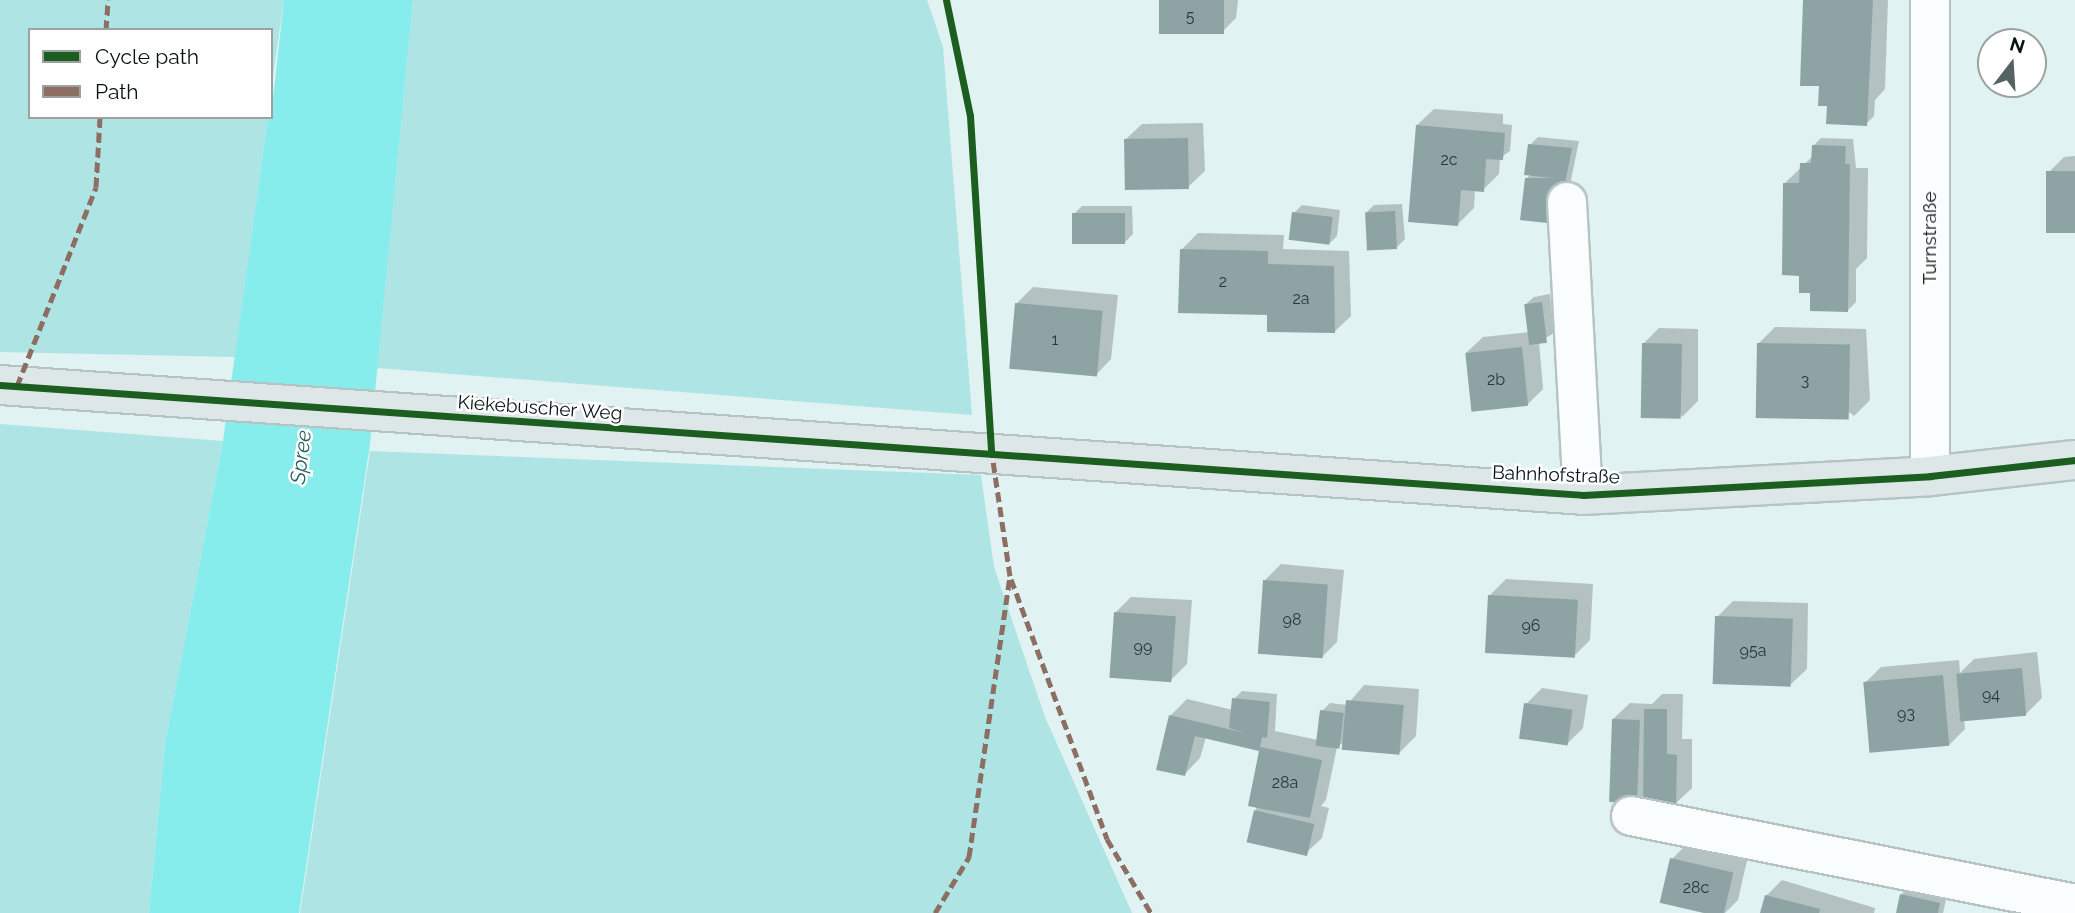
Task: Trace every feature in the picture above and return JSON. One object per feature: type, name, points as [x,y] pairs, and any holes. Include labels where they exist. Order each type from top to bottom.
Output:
[{"type":"main road","name":"Kiekebuscher Weg","points":[[0,385],[1079,459]]},
{"type":"main road","name":"Bahnhofstraße","points":[[1079,459],[1583,495],[1930,476],[2075,460]]},
{"type":"street","name":"Turnstraße","points":[[1930,0],[1930,476]]},
{"type":"street","points":[[1567,202],[1583,495]]},
{"type":"street","points":[[1631,816],[2075,904]]},
{"type":"shaded area","points":[[0,0],[284,0],[273,76],[273,28],[28,28],[28,119],[268,119],[235,357],[0,352]]},
{"type":"shaded area","points":[[413,0],[927,0],[943,47],[972,415],[377,368]]},
{"type":"shaded area","points":[[0,424],[223,441],[165,744],[149,913],[0,913]]},
{"type":"shaded area","points":[[370,451],[981,475],[994,567],[1045,717],[1132,913],[300,913]]},
{"type":"water","name":"Spree","points":[[284,0],[413,0],[370,444],[299,913],[149,913],[165,744],[223,441],[268,119],[273,119]]},
{"type":"building","points":[[1159,0],[1224,0],[1224,34],[1159,34]]},
{"type":"building","points":[[1803,0],[1873,0],[1867,126],[1826,124],[1827,106],[1818,106],[1819,86],[1800,86]]},
{"type":"building","points":[[1416,125],[1505,133],[1503,160],[1486,159],[1484,192],[1461,190],[1458,226],[1408,222]]},
{"type":"building","points":[[1188,138],[1189,189],[1125,190],[1124,139]]},
{"type":"building","points":[[1528,144],[1572,148],[1557,224],[1520,220],[1525,178],[1553,178],[1524,175]]},
{"type":"building","points":[[1812,145],[1846,146],[1845,164],[1850,164],[1848,312],[1810,311],[1810,293],[1799,293],[1799,276],[1782,275],[1783,183],[1799,183],[1800,163],[1811,163]]},
{"type":"building","points":[[2046,171],[2075,171],[2075,233],[2046,233]]},
{"type":"building","points":[[1395,211],[1397,249],[1367,251],[1365,213]]},
{"type":"building","points":[[1292,212],[1333,217],[1329,245],[1289,240]]},
{"type":"building","points":[[1072,213],[1125,213],[1125,244],[1072,244]]},
{"type":"building","points":[[1180,249],[1268,251],[1268,264],[1334,266],[1335,333],[1267,332],[1267,315],[1178,313]]},
{"type":"building","points":[[1542,302],[1547,343],[1529,345],[1524,304]]},
{"type":"building","points":[[1015,303],[1103,311],[1097,376],[1009,369]]},
{"type":"building","points":[[1642,343],[1682,344],[1681,419],[1641,418]]},
{"type":"building","points":[[1757,343],[1850,345],[1849,420],[1756,418]]},
{"type":"building","points":[[1522,347],[1528,406],[1471,412],[1465,353]]},
{"type":"building","points":[[1263,580],[1328,585],[1323,658],[1258,654]]},
{"type":"building","points":[[1488,595],[1578,600],[1575,658],[1485,653]]},
{"type":"building","points":[[1114,612],[1176,616],[1171,682],[1109,678]]},
{"type":"building","points":[[1715,616],[1793,619],[1791,687],[1713,684]]},
{"type":"building","points":[[2022,668],[2026,716],[1960,722],[1956,674]]},
{"type":"building","points":[[1943,675],[1949,746],[1869,753],[1863,682]]},
{"type":"building","points":[[1232,698],[1270,702],[1267,738],[1262,737],[1260,747],[1322,760],[1310,818],[1248,806],[1259,751],[1195,736],[1185,776],[1156,770],[1169,715],[1245,733],[1229,728]]},
{"type":"building","points":[[1346,700],[1404,705],[1399,755],[1342,750]]},
{"type":"building","points":[[1524,703],[1573,710],[1568,745],[1519,739]]},
{"type":"building","points":[[1644,709],[1667,709],[1667,754],[1677,755],[1676,806],[1643,806]]},
{"type":"building","points":[[1320,710],[1344,713],[1339,749],[1316,746]]},
{"type":"building","points":[[1612,719],[1640,720],[1637,803],[1609,802]]},
{"type":"building","points":[[1254,810],[1314,824],[1307,856],[1247,842]]},
{"type":"building","points":[[1670,858],[1733,873],[1724,913],[1704,913],[1660,903]]},
{"type":"building","points":[[1900,894],[1940,903],[1938,913],[1896,913]]},
{"type":"building","points":[[1765,895],[1820,909],[1819,913],[1760,913]]},
{"type":"marked path","points":[[106,28],[108,0]]},
{"type":"marked path","points":[[17,386],[96,187],[100,119]]},
{"type":"marked path","points":[[935,913],[969,857],[1010,576],[991,447]]},
{"type":"marked path","points":[[1011,579],[1107,839],[1151,913]]},
{"type":"cycle path","points":[[946,0],[970,116],[991,453]]},
{"type":"cycle path","points":[[0,385],[1583,495],[1930,476],[2075,460]]}]
